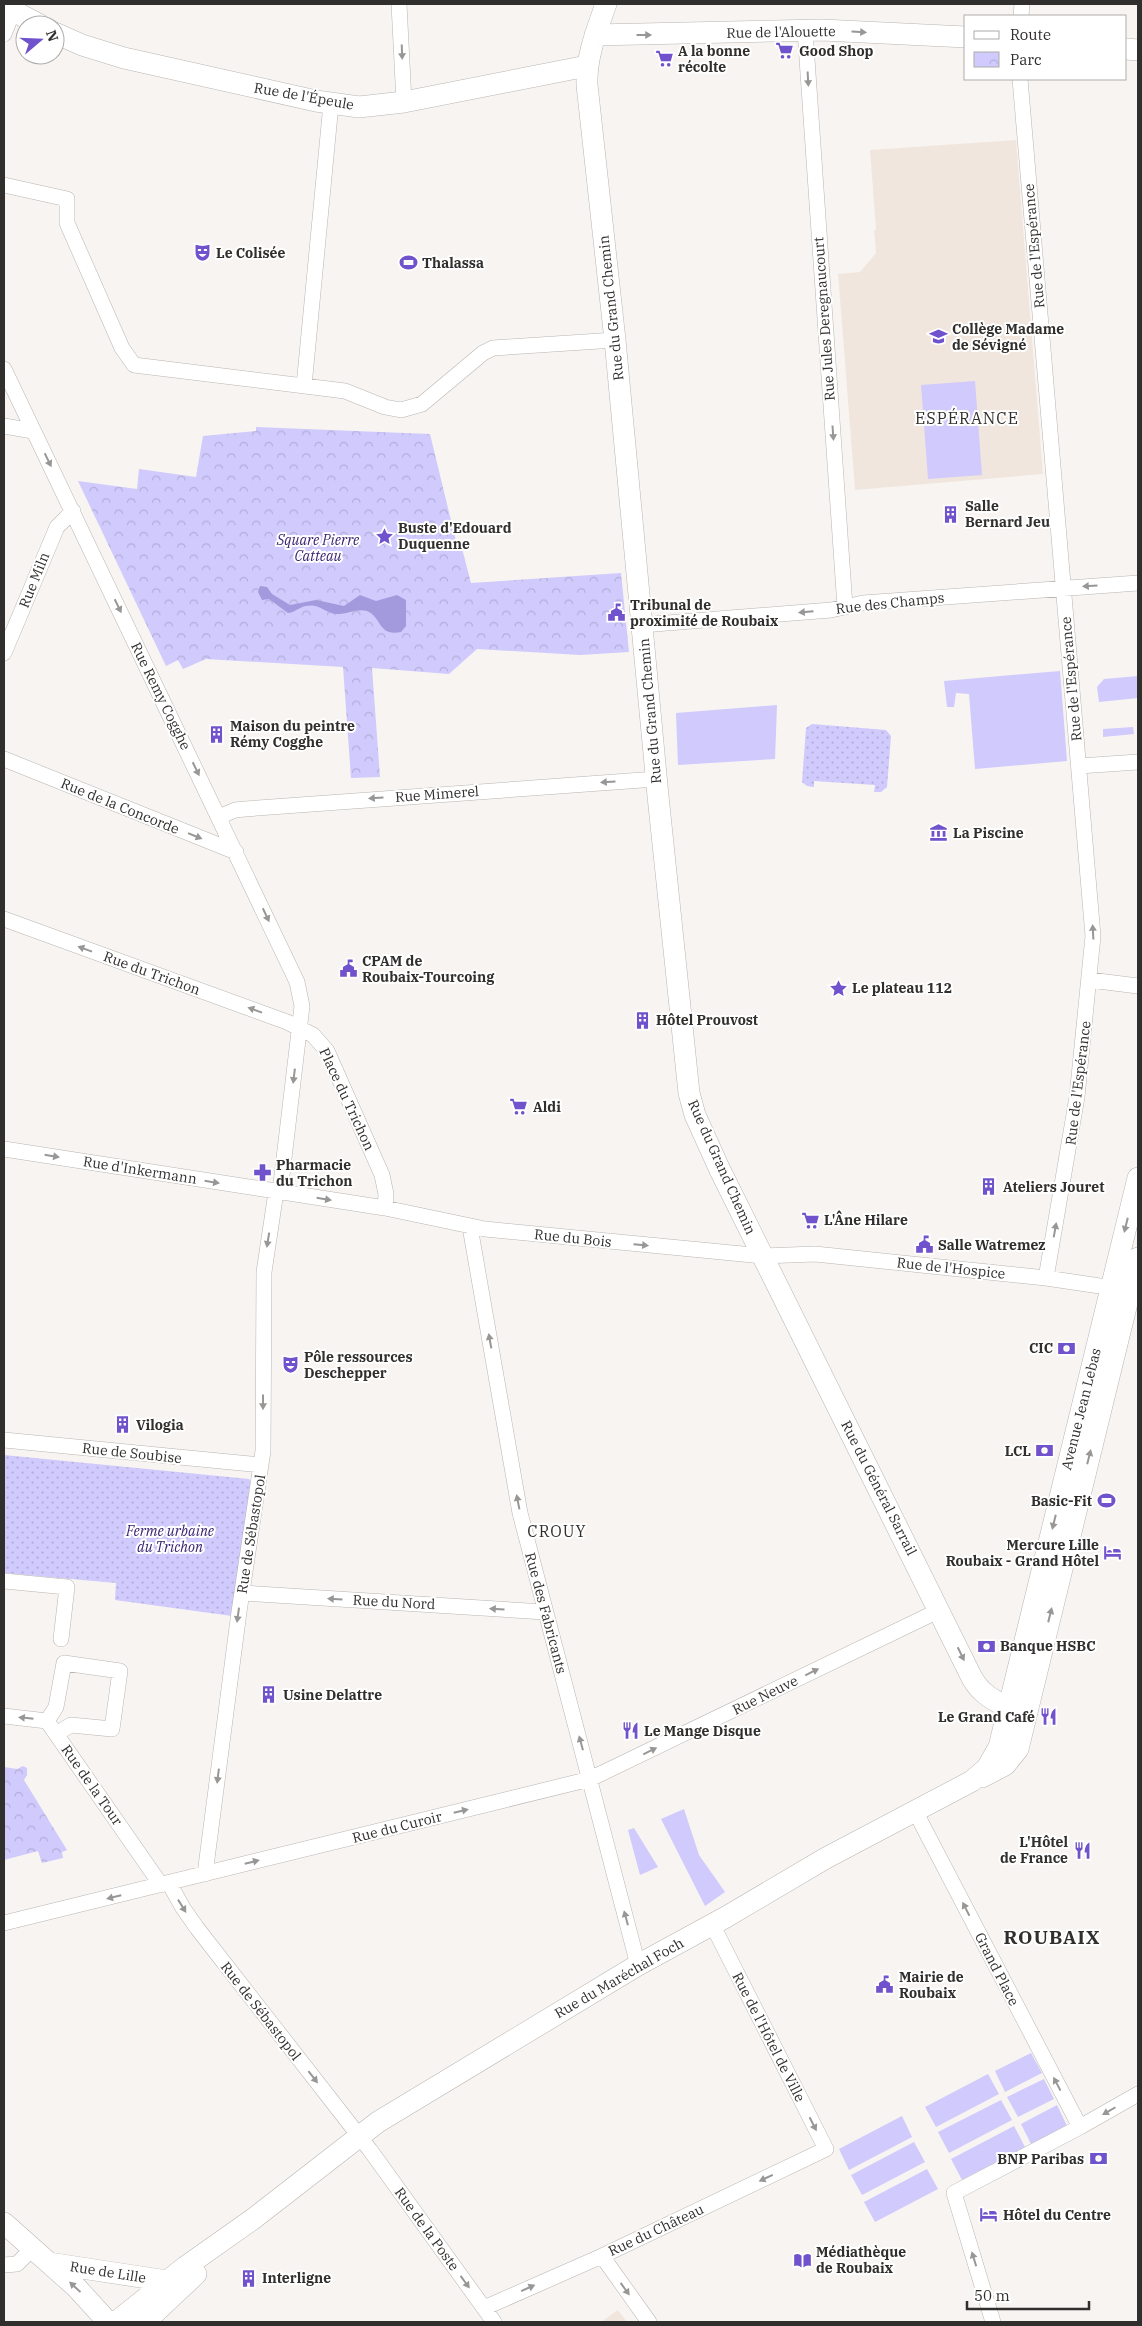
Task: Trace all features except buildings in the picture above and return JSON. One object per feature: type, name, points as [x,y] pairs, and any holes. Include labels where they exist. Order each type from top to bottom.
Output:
[{"type":"main road","name":"Rue du Grand Chemin","points":[[606,4],[587,66],[588,90],[656,779],[690,1099],[719,1168],[763,1256]]},
{"type":"main road","points":[[11,7],[24,15]]},
{"type":"main road","name":"Rue de l'Alouette","points":[[595,35],[805,30],[964,37]]},
{"type":"main road","name":"Rue de l'Épeule","points":[[65,37],[89,48],[124,58],[331,104],[359,107],[404,102],[587,66]]},
{"type":"main road","name":"Avenue Jean Lebas","points":[[972,1781],[1006,1765],[1018,1749],[1126,1290],[1138,1178]]},
{"type":"main road","name":"Rue du Général Sarrail","points":[[763,1256],[980,1691],[987,1697],[1009,1708]]},
{"type":"main road","name":"Avenue Jean Lebas","points":[[995,1756],[1126,1290],[1138,1258]]},
{"type":"main road","name":"Rue du Maréchal Foch","points":[[116,2322],[167,2281],[253,2219],[359,2135],[638,1965],[826,1858],[972,1781],[987,1768],[995,1756]]},
{"type":"main road","name":"Rue du Maréchal Foch","points":[[145,2322],[253,2219]]},
{"type":"main road","name":"Rue de Lille","points":[[4,2223],[49,2262],[92,2303],[108,2322]]},
{"type":"main road","name":"Rue de Lille","points":[[49,2262],[167,2281]]},
{"type":"street","points":[[400,4],[404,102]]},
{"type":"street","points":[[4,34],[11,7]]},
{"type":"street","name":"Rue Jules Deregnaucourt","points":[[805,30],[845,607]]},
{"type":"street","name":"Rue de l'Espérance","points":[[1020,80],[1093,936],[1090,980],[1073,1129],[1046,1278]]},
{"type":"street","points":[[304,386],[331,104]]},
{"type":"street","points":[[4,185],[67,199],[68,223],[122,348],[134,365],[304,386],[312,389],[344,391],[385,407],[401,410],[422,404],[482,353],[493,348],[614,340]]},
{"type":"street","name":"Rue Remy Cogghe","points":[[4,369],[297,982],[302,1002],[300,1028]]},
{"type":"street","points":[[4,426],[33,431]]},
{"type":"street","name":"Rue Miln","points":[[4,653],[57,527],[73,511]]},
{"type":"street","name":"Rue des Champs","points":[[642,625],[845,607],[863,603],[1138,583]]},
{"type":"street","name":"Rue de la Concorde","points":[[4,759],[236,852]]},
{"type":"street","points":[[1079,766],[1138,762]]},
{"type":"street","name":"Rue Mimerel","points":[[219,817],[235,810],[255,808],[656,779]]},
{"type":"street","name":"Rue du Trichon","points":[[4,919],[300,1028]]},
{"type":"street","points":[[1090,980],[1138,986]]},
{"type":"street","name":"Place du Trichon","points":[[278,1192],[300,1028],[319,1040],[330,1057],[382,1175],[386,1194],[385,1208]]},
{"type":"street","name":"Rue d'Inkermann","points":[[4,1149],[278,1192]]},
{"type":"street","points":[[278,1192],[385,1208]]},
{"type":"street","name":"Rue de Sébastopol","points":[[205,1874],[261,1465],[263,1438],[264,1272],[278,1192]]},
{"type":"street","name":"Rue du Bois","points":[[385,1208],[470,1227],[763,1256]]},
{"type":"street","name":"Rue des Fabricants","points":[[470,1227],[517,1497],[638,1965]]},
{"type":"street","name":"Rue de l'Hospice","points":[[763,1256],[816,1254],[1046,1278],[1126,1290]]},
{"type":"street","name":"Rue de Soubise","points":[[4,1440],[261,1465]]},
{"type":"street","points":[[4,1581],[66,1587],[61,1638]]},
{"type":"street","name":"Rue du Nord","points":[[242,1593],[546,1612]]},
{"type":"street","name":"Rue Neuve","points":[[590,1779],[940,1610]]},
{"type":"street","points":[[4,1716],[47,1721],[56,1707],[64,1663],[120,1671],[112,1729],[71,1725],[56,1734]]},
{"type":"street","name":"Rue de la Tour","points":[[47,1721],[165,1884]]},
{"type":"street","name":"Rue du Curoir","points":[[165,1884],[590,1779]]},
{"type":"street","name":"Grand Place","points":[[915,1811],[1080,2127]]},
{"type":"street","points":[[4,1923],[165,1884]]},
{"type":"street","name":"Rue de Sébastopol","points":[[165,1884],[197,1928],[359,2135]]},
{"type":"street","name":"Rue de l'Hôtel de Ville","points":[[712,1924],[826,2149]]},
{"type":"street","points":[[993,2322],[954,2193],[1080,2127],[1138,2094]]},
{"type":"street","name":"Rue de la Poste","points":[[359,2135],[494,2322]]},
{"type":"street","name":"Rue du Château","points":[[484,2308],[602,2256],[826,2149]]},
{"type":"street","points":[[4,2265],[17,2264],[33,2248]]},
{"type":"street","points":[[602,2256],[649,2322]]},
{"type":"shaded area","name":"Collège Madame de Sévigné","points":[[1016,140],[1043,474],[855,490],[838,274],[860,272],[876,253],[870,150]]},
{"type":"shaded area","points":[[260,586],[267,587],[272,594],[290,605],[316,600],[344,606],[360,595],[376,601],[397,595],[406,600],[406,626],[401,632],[388,632],[372,614],[363,610],[335,614],[310,605],[288,613],[269,599],[262,600],[258,592]]},
{"type":"shaded area","points":[[618,2310],[627,2322],[601,2322]]},
{"type":"green space","points":[[975,381],[982,475],[928,479],[921,385]]},
{"type":"green space","name":"Square Pierre Catteau","points":[[256,427],[430,434],[456,541],[460,541],[471,583],[621,573],[629,652],[580,655],[477,649],[449,674],[372,668],[380,777],[351,778],[343,667],[206,659],[183,669],[178,660],[166,666],[78,481],[137,489],[139,469],[196,477],[203,436],[256,431]]},
{"type":"green space","points":[[1060,671],[1067,761],[975,769],[969,694],[956,693],[954,707],[947,707],[944,681]]},
{"type":"green space","points":[[1138,676],[1138,698],[1099,702],[1097,687],[1104,679]]},
{"type":"green space","points":[[777,705],[775,759],[678,765],[676,713]]},
{"type":"green space","points":[[812,724],[886,730],[891,736],[887,787],[881,792],[874,792],[875,785],[814,781],[814,787],[807,786],[802,782],[806,728]]},
{"type":"green space","points":[[1133,727],[1134,734],[1103,737],[1103,729]]},
{"type":"green space","name":"Ferme urbaine du Trichon","points":[[4,1455],[249,1479],[252,1484],[232,1616],[115,1600],[116,1583],[4,1573]]},
{"type":"green space","points":[[23,1766],[27,1768],[27,1775],[24,1780],[67,1850],[62,1852],[63,1858],[42,1863],[38,1851],[4,1860],[4,1767],[17,1769]]},
{"type":"green space","points":[[684,1809],[699,1855],[725,1892],[705,1906],[661,1819]]},
{"type":"green space","points":[[634,1828],[658,1867],[640,1875],[628,1830]]},
{"type":"green space","points":[[1031,2053],[1042,2073],[1005,2092],[995,2071]]},
{"type":"green space","points":[[988,2074],[999,2094],[936,2127],[925,2107]]},
{"type":"green space","points":[[1044,2079],[1054,2099],[1018,2117],[1007,2097]]},
{"type":"green space","points":[[1001,2100],[1012,2120],[949,2153],[938,2132]]},
{"type":"green space","points":[[1057,2105],[1067,2126],[1031,2144],[1021,2124]]},
{"type":"green space","points":[[902,2116],[912,2137],[849,2170],[839,2149]]},
{"type":"green space","points":[[1014,2126],[1025,2147],[962,2180],[951,2159]]},
{"type":"green space","points":[[914,2142],[925,2162],[862,2195],[851,2175]]},
{"type":"green space","points":[[927,2169],[938,2189],[875,2222],[864,2202]]},
{"type":"place","name":"Good Shop","points":[[785,51]]},
{"type":"place","name":"A la bonne récolte","points":[[664,59]]},
{"type":"place","name":"Le Colisée","points":[[202,253]]},
{"type":"place","name":"Thalassa","points":[[408,263]]},
{"type":"place","name":"Collège Madame de Sévigné","points":[[938,337]]},
{"type":"place","name":"Salle Bernard Jeu","points":[[951,514]]},
{"type":"place","name":"Buste d'Edouard Duquenne","points":[[384,536]]},
{"type":"place","name":"Tribunal de proximité de Roubaix","points":[[616,613]]},
{"type":"place","name":"Maison du peintre Rémy Cogghe","points":[[216,734]]},
{"type":"place","name":"La Piscine","points":[[939,833]]},
{"type":"place","name":"CPAM de Roubaix-Tourcoing","points":[[348,969]]},
{"type":"place","name":"Le plateau 112","points":[[838,988]]},
{"type":"place","name":"Hôtel Prouvost","points":[[642,1020]]},
{"type":"place","name":"Aldi","points":[[519,1107]]},
{"type":"place","name":"Pharmacie du Trichon","points":[[262,1173]]},
{"type":"place","name":"Ateliers Jouret","points":[[989,1187]]},
{"type":"place","name":"L'Âne Hilare","points":[[810,1220]]},
{"type":"place","name":"Salle Watremez","points":[[924,1245]]},
{"type":"place","name":"CIC","points":[[1067,1348]]},
{"type":"place","name":"Pôle ressources Deschepper","points":[[290,1365]]},
{"type":"place","name":"Vilogia","points":[[122,1425]]},
{"type":"place","name":"LCL","points":[[1045,1451]]},
{"type":"place","name":"Basic-Fit","points":[[1106,1501]]},
{"type":"place","name":"Mercure Lille Roubaix - Grand Hôtel","points":[[1113,1553]]},
{"type":"place","name":"Banque HSBC","points":[[986,1646]]},
{"type":"place","name":"Usine Delattre","points":[[269,1695]]},
{"type":"place","name":"Le Grand Café","points":[[1049,1717]]},
{"type":"place","name":"Le Mange Disque","points":[[630,1731]]},
{"type":"place","name":"L'Hôtel de France","points":[[1082,1850]]},
{"type":"place","name":"Mairie de Roubaix","points":[[885,1985]]},
{"type":"place","name":"BNP Paribas","points":[[1098,2159]]},
{"type":"place","name":"Hôtel du Centre","points":[[989,2215]]},
{"type":"place","name":"Médiathèque de Roubaix","points":[[802,2260]]},
{"type":"place","name":"Interligne","points":[[248,2278]]},
{"type":"district","name":"ESPÉRANCE","points":[[967,418]]},
{"type":"district","name":"CROUY","points":[[557,1531]]},
{"type":"district","name":"ROUBAIX","points":[[1052,1937]]}]
